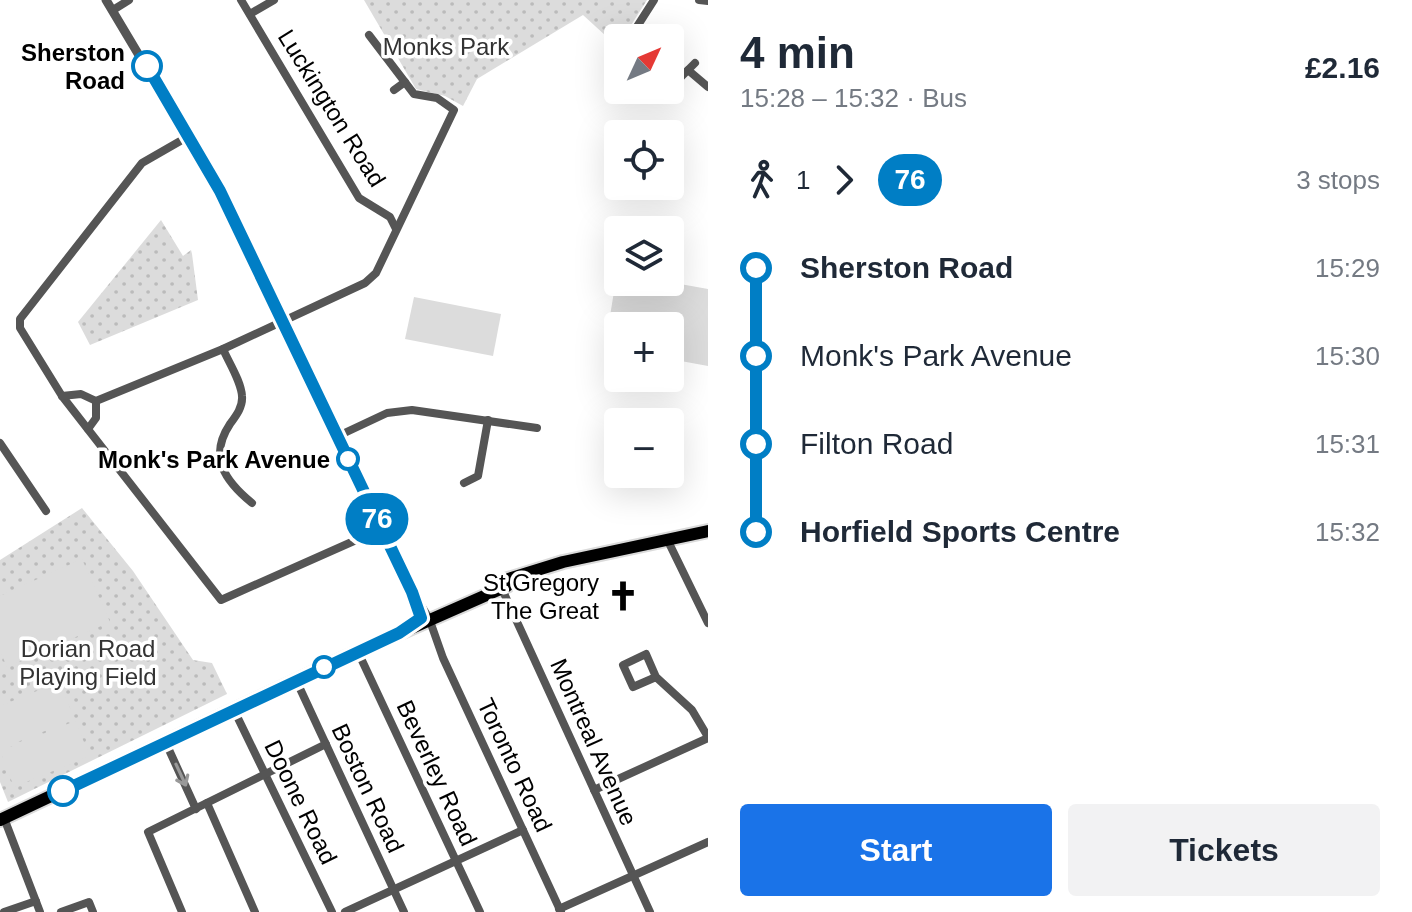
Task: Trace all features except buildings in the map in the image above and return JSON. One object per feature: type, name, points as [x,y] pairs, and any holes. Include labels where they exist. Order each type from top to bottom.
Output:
[{"type":"main road","points":[[2,819],[425,619],[506,584],[563,562],[708,531]]},
{"type":"street","points":[[106,0],[220,191],[425,619]]},
{"type":"street","points":[[113,10],[129,0]]},
{"type":"street","name":"Luckington Road","points":[[241,0],[359,198],[390,217],[396,229]]},
{"type":"street","points":[[250,14],[274,0]]},
{"type":"street","points":[[639,24],[654,0]]},
{"type":"street","points":[[699,0],[708,1]]},
{"type":"street","points":[[62,396],[81,394],[96,401],[283,322],[365,283],[379,269],[454,110],[437,98],[414,94],[375,38]]},
{"type":"street","points":[[684,74],[695,63]]},
{"type":"street","points":[[688,70],[708,87]]},
{"type":"street","points":[[394,90],[405,82]]},
{"type":"street","points":[[189,136],[142,163],[20,319],[20,328],[62,396],[221,600],[381,529]]},
{"type":"street","points":[[223,349],[242,395],[238,413],[221,438],[218,459],[229,482],[252,503]]},
{"type":"street","points":[[88,429],[96,418],[96,401]]},
{"type":"street","points":[[338,436],[398,411],[431,410],[537,428]]},
{"type":"street","points":[[464,483],[478,476],[488,420]]},
{"type":"street","points":[[0,443],[9,461],[46,511]]},
{"type":"street","points":[[0,466],[9,461]]},
{"type":"street","points":[[668,541],[708,623]]},
{"type":"street","name":"Montreal Avenue","points":[[506,584],[650,912]]},
{"type":"street","name":"Toronto Road","points":[[425,619],[560,910]]},
{"type":"street","name":"Beverley Road","points":[[358,652],[480,912]]},
{"type":"street","points":[[594,790],[708,738],[687,704],[656,677]]},
{"type":"street","name":"Boston Road","points":[[296,680],[404,912]]},
{"type":"street","name":"Doone Road","points":[[234,710],[332,912]]},
{"type":"street","points":[[166,742],[196,809]]},
{"type":"street","points":[[182,912],[148,832],[326,744]]},
{"type":"street","points":[[207,803],[255,912]]},
{"type":"street","points":[[2,819],[40,912]]},
{"type":"street","points":[[345,912],[523,830]]},
{"type":"street","points":[[560,910],[708,842]]},
{"type":"street","points":[[4,912],[36,901]]},
{"type":"street","points":[[61,912],[89,902],[93,912]]},
{"type":"green space","name":"Monks Park","points":[[364,0],[647,0],[632,24],[604,24],[604,34],[583,15],[477,79],[463,106],[445,96],[416,89]]},
{"type":"green space","points":[[161,220],[183,256],[191,250],[198,300],[90,345],[78,322]]},
{"type":"green space","points":[[684,285],[708,289],[708,366],[684,362],[684,312],[611,312],[613,296],[684,296]]},
{"type":"green space","points":[[414,297],[501,314],[493,356],[405,339]]},
{"type":"green space","name":"Dorian Road Playing Field","points":[[82,508],[133,571],[193,660],[212,663],[227,694],[8,802],[0,782],[0,560]]},
{"type":"green space","points":[[82,559],[110,622],[7,667],[0,651],[0,596]]},
{"type":"green space","points":[[59,682],[75,719],[0,749],[0,706]]},
{"type":"green space","points":[[75,721],[90,756],[14,787],[0,751]]},
{"type":"bus line","name":"76","points":[[63,791],[399,633],[421,618],[410,596],[412,592],[220,191],[147,66]]},
{"type":"place","name":"Sherston Road","points":[[147,66]]},
{"type":"place","name":"Monk's Park Avenue","points":[[348,459]]},
{"type":"place","name":"St Gregory The Great","points":[[623,596]]}]
